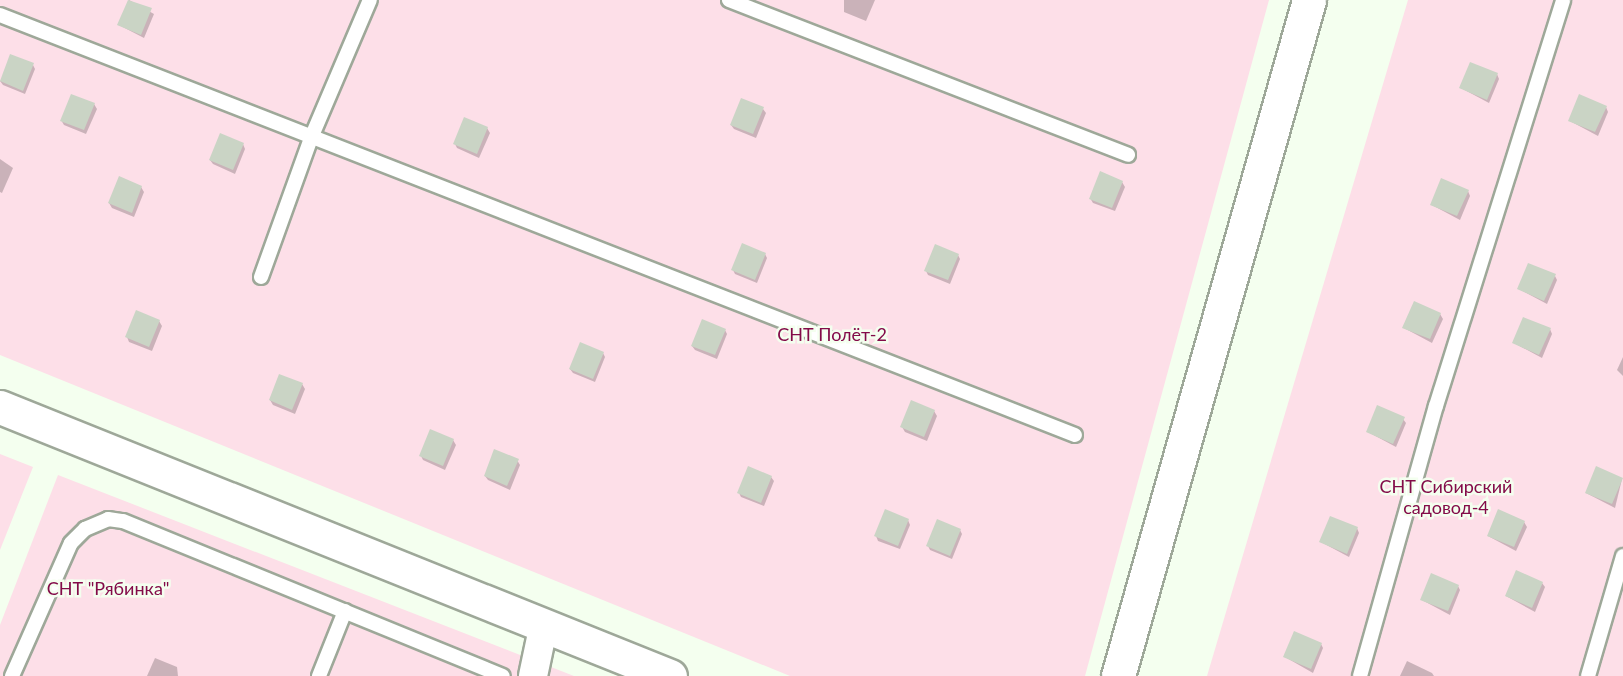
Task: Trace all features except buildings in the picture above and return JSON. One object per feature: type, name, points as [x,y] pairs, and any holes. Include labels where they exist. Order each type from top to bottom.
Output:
[{"type":"street","points":[[1119,676],[1309,0]]},
{"type":"street","points":[[0,407],[669,676]]},
{"type":"street","points":[[533,676],[544,624]]},
{"type":"lane","points":[[261,277],[311,138],[370,0]]},
{"type":"lane","points":[[729,0],[1128,155]]},
{"type":"lane","points":[[1360,676],[1436,406],[1563,0]]},
{"type":"lane","points":[[0,15],[1075,435]]},
{"type":"lane","points":[[12,676],[71,543],[85,529],[108,519],[123,521],[502,676]]},
{"type":"lane","points":[[1588,676],[1623,556]]},
{"type":"lane","points":[[319,676],[345,611]]},
{"type":"green space","name":"СНТ Полёт-2","points":[[0,0],[1269,0],[1085,676],[790,676],[0,355]]},
{"type":"green space","name":"СНТ Сибирский садовод-4","points":[[1408,0],[1623,0],[1623,676],[1207,676]]},
{"type":"green space","points":[[0,454],[33,467],[0,550]]},
{"type":"green space","name":"СНТ \"Рябинка\"","points":[[58,475],[574,676],[0,676],[0,625]]}]
